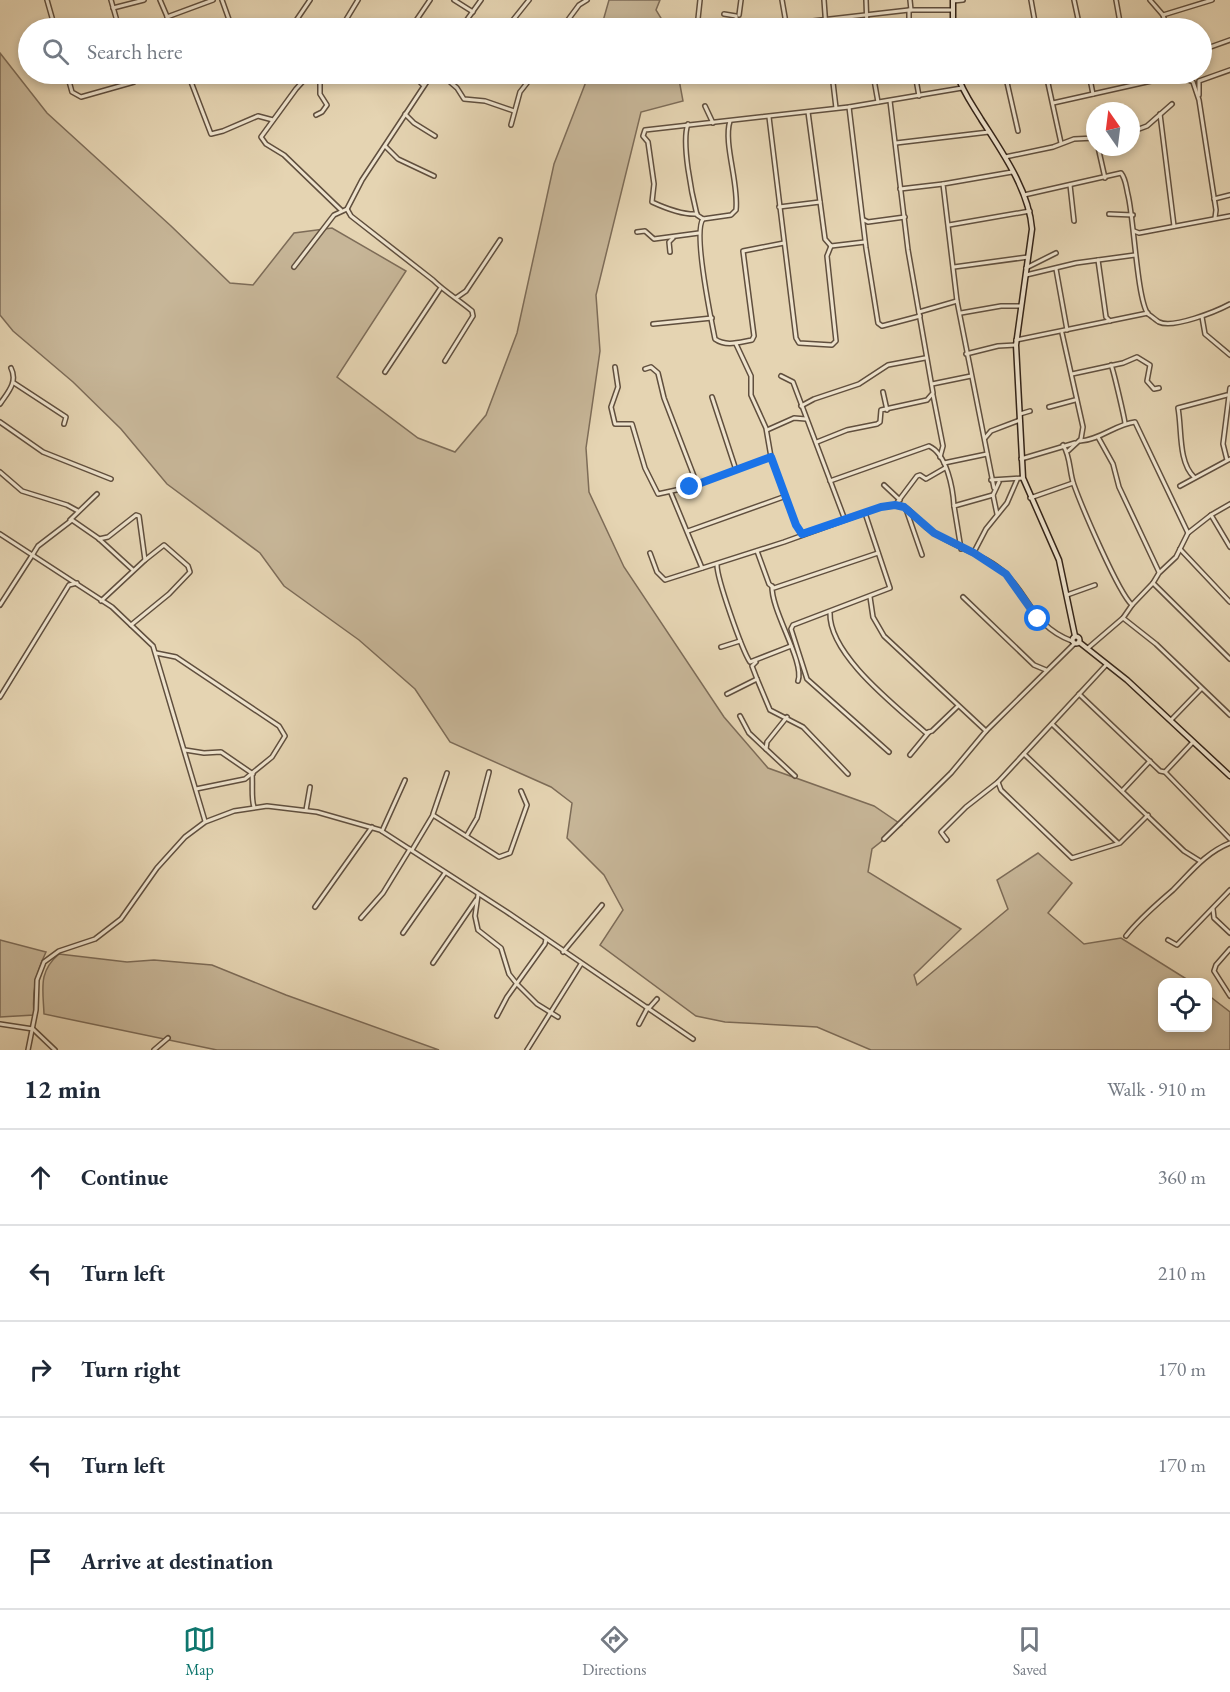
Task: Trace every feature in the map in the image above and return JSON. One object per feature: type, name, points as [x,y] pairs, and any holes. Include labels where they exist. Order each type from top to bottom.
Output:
[{"type":"street","points":[[46,0],[52,18]]},
{"type":"street","points":[[111,0],[116,18]]},
{"type":"street","points":[[113,8],[144,0]]},
{"type":"street","points":[[160,0],[167,17],[213,0]]},
{"type":"street","points":[[222,0],[228,18]]},
{"type":"street","points":[[298,18],[310,0]]},
{"type":"street","points":[[346,18],[358,0]]},
{"type":"street","points":[[418,18],[430,0]]},
{"type":"street","points":[[454,0],[473,12]]},
{"type":"street","points":[[468,18],[481,0]]},
{"type":"street","points":[[515,18],[528,0]]},
{"type":"street","points":[[571,18],[586,0]]},
{"type":"street","points":[[697,18],[700,0]]},
{"type":"street","points":[[739,15],[741,0]]},
{"type":"street","points":[[782,0],[785,18]]},
{"type":"street","points":[[824,0],[825,18]]},
{"type":"street","points":[[866,0],[866,18]]},
{"type":"street","points":[[910,0],[910,18]]},
{"type":"street","points":[[952,18],[953,0],[963,0]]},
{"type":"street","points":[[1031,0],[1034,18]]},
{"type":"street","points":[[1074,0],[1078,18]]},
{"type":"street","points":[[1116,0],[1119,18]]},
{"type":"street","points":[[1150,0],[1164,18]]},
{"type":"street","points":[[1163,15],[1212,0]]},
{"type":"street","points":[[841,18],[910,10],[952,10]]},
{"type":"street","points":[[724,14],[736,16],[736,18]]},
{"type":"street","points":[[1212,46],[1230,40]]},
{"type":"street","points":[[1212,76],[1230,70]]},
{"type":"street","points":[[70,84],[72,92],[81,97],[127,84]]},
{"type":"street","points":[[192,84],[211,134],[223,132],[258,116],[273,120]]},
{"type":"street","points":[[299,84],[261,137],[263,141],[284,155],[341,210]]},
{"type":"street","points":[[316,115],[327,105],[320,94],[320,84]]},
{"type":"street","points":[[452,84],[465,99],[489,102],[514,111]]},
{"type":"street","points":[[511,125],[525,84]]},
{"type":"street","points":[[833,84],[836,108]]},
{"type":"street","points":[[875,84],[878,102]]},
{"type":"street","points":[[917,84],[919,96]]},
{"type":"street","points":[[884,839],[951,773],[986,731],[1079,638],[1075,636],[1052,541],[1030,498],[1023,478],[1016,343],[1032,229],[1030,211],[1005,158],[961,84]]},
{"type":"street","points":[[1007,84],[1018,131]]},
{"type":"street","points":[[1048,84],[1061,143]]},
{"type":"street","points":[[1091,84],[1093,94]]},
{"type":"street","points":[[1053,103],[1135,84]]},
{"type":"street","points":[[1194,84],[1199,100]]},
{"type":"street","points":[[1199,84],[1199,100],[1215,218]]},
{"type":"street","points":[[347,209],[362,180],[423,85]]},
{"type":"street","points":[[697,214],[683,215],[670,207],[652,202],[654,184],[648,142],[643,136],[647,129],[849,107],[962,88]]},
{"type":"street","points":[[890,101],[900,189],[925,358],[932,384],[942,446],[940,457]]},
{"type":"street","points":[[1140,129],[1147,126],[1172,104]]},
{"type":"street","points":[[705,106],[713,123]]},
{"type":"street","points":[[849,107],[865,222],[865,242],[875,311],[880,325],[957,301]]},
{"type":"street","points":[[808,111],[825,239],[831,246]]},
{"type":"street","points":[[405,114],[414,123],[435,136]]},
{"type":"street","points":[[1160,114],[1174,226]]},
{"type":"street","points":[[769,116],[767,121],[796,338],[800,343],[832,345],[836,341],[826,256],[831,246]]},
{"type":"street","points":[[688,124],[688,152],[697,214],[703,219],[731,215],[736,210],[734,164],[728,132],[730,121]]},
{"type":"street","points":[[896,143],[904,144],[989,132]]},
{"type":"street","points":[[1005,158],[1074,139],[1086,138]]},
{"type":"street","points":[[385,146],[398,159],[434,176]]},
{"type":"street","points":[[1100,156],[1105,178]]},
{"type":"street","points":[[900,189],[1012,172]]},
{"type":"street","points":[[1024,195],[1070,188],[1117,173],[1123,175],[1136,239],[1135,255],[1148,314],[1161,323],[1202,317],[1230,304]]},
{"type":"street","points":[[943,184],[957,301],[961,313],[966,354],[984,429],[994,488],[993,495],[998,514]]},
{"type":"street","points":[[1070,188],[1074,221]]},
{"type":"street","points":[[1214,200],[1230,195]]},
{"type":"street","points":[[779,207],[820,202]]},
{"type":"street","points":[[294,267],[334,216],[341,210],[347,209]]},
{"type":"street","points":[[347,209],[351,216],[433,280],[440,289],[472,311],[473,316],[445,362]]},
{"type":"street","points":[[949,225],[1030,211]]},
{"type":"street","points":[[1108,214],[1131,213]]},
{"type":"street","points":[[1134,231],[1230,216]]},
{"type":"street","points":[[865,222],[905,217]]},
{"type":"street","points":[[703,219],[699,233],[707,300],[716,340],[736,344],[752,339],[754,333],[743,251],[784,243]]},
{"type":"street","points":[[637,232],[645,231],[654,239]]},
{"type":"street","points":[[1136,239],[1139,232]]},
{"type":"street","points":[[648,244],[654,239],[699,233]]},
{"type":"street","points":[[670,252],[669,242],[674,237]]},
{"type":"street","points":[[456,298],[466,291],[500,240]]},
{"type":"street","points":[[831,246],[865,242]]},
{"type":"street","points":[[1026,268],[1056,253]]},
{"type":"street","points":[[1026,275],[1135,255]]},
{"type":"street","points":[[954,267],[1028,257]]},
{"type":"street","points":[[1098,261],[1106,317],[1104,322]]},
{"type":"street","points":[[1056,269],[1067,330]]},
{"type":"street","points":[[385,372],[440,289]]},
{"type":"street","points":[[961,313],[1000,306],[1022,306]]},
{"type":"street","points":[[966,354],[1148,314]]},
{"type":"street","points":[[1106,317],[1110,321]]},
{"type":"street","points":[[1202,317],[1205,334],[1229,354]]},
{"type":"street","points":[[653,324],[712,318]]},
{"type":"street","points":[[1062,333],[1072,374],[1075,400],[1082,421],[1083,435],[1087,440]]},
{"type":"street","points":[[736,344],[751,376],[751,395],[767,430],[771,457],[802,534]]},
{"type":"street","points":[[1072,374],[1123,363],[1137,357],[1144,360],[1151,368],[1147,381],[1154,389],[1159,388]]},
{"type":"street","points":[[801,406],[814,399],[859,384],[888,365],[925,358]]},
{"type":"street","points":[[1110,365],[1114,369],[1115,385],[1125,423]]},
{"type":"street","points":[[645,369],[651,366],[658,373],[664,398],[698,484]]},
{"type":"street","points":[[615,367],[618,387],[611,406],[615,424],[632,424],[645,468],[656,492],[661,495],[771,457]]},
{"type":"street","points":[[0,404],[14,383],[15,376],[10,368]]},
{"type":"street","points":[[781,376],[793,380],[844,520]]},
{"type":"street","points":[[932,384],[971,376]]},
{"type":"street","points":[[14,383],[66,417],[64,424]]},
{"type":"street","points":[[1180,486],[1228,460],[1223,444],[1227,395],[1230,388]]},
{"type":"street","points":[[883,392],[887,410]]},
{"type":"street","points":[[817,442],[847,430],[877,424],[880,422],[879,412],[927,400],[933,393]]},
{"type":"street","points":[[1194,477],[1187,470],[1183,458],[1183,430],[1179,408],[1197,402],[1205,403],[1227,395]]},
{"type":"street","points":[[712,397],[736,470]]},
{"type":"street","points":[[1049,407],[1075,400]]},
{"type":"street","points":[[1020,414],[1030,411]]},
{"type":"street","points":[[767,430],[794,418],[806,419]]},
{"type":"street","points":[[984,439],[991,431],[1020,420]]},
{"type":"street","points":[[0,422],[43,452],[111,479]]},
{"type":"street","points":[[1021,459],[1063,445],[1087,440],[1125,423],[1135,422],[1188,533]]},
{"type":"street","points":[[984,429],[991,431]]},
{"type":"street","points":[[1067,451],[1083,435]]},
{"type":"street","points":[[1098,436],[1113,464],[1119,487],[1159,573]]},
{"type":"street","points":[[1063,445],[1067,451],[1073,483],[1115,576],[1132,605]]},
{"type":"street","points":[[830,481],[928,446],[935,448],[945,465],[961,549]]},
{"type":"street","points":[[650,553],[657,572],[665,580],[717,565],[802,534],[895,505],[902,499],[916,476],[926,478],[932,476],[932,473],[941,472],[945,465],[959,458],[987,454]]},
{"type":"street","points":[[0,472],[22,491],[67,505],[78,511]]},
{"type":"street","points":[[992,480],[999,482],[1023,478]]},
{"type":"street","points":[[974,553],[986,529],[1007,503],[1017,480]]},
{"type":"street","points":[[994,488],[999,482]]},
{"type":"street","points":[[1030,498],[1073,483]]},
{"type":"street","points":[[884,485],[902,499],[922,555]]},
{"type":"street","points":[[671,493],[703,569]]},
{"type":"street","points":[[0,604],[37,547],[97,494]]},
{"type":"street","points":[[954,506],[993,495]]},
{"type":"street","points":[[688,531],[786,496]]},
{"type":"street","points":[[1088,648],[1123,618],[1159,573],[1173,561],[1188,533],[1210,515],[1230,504]]},
{"type":"street","points":[[895,505],[904,507],[934,533],[961,549],[974,553],[1006,574],[1038,619],[1051,630],[1088,648],[1108,663],[1230,776]]},
{"type":"street","points":[[865,513],[890,588],[791,627],[807,679],[889,752]]},
{"type":"street","points":[[99,539],[108,537],[136,515],[140,520],[145,560]]},
{"type":"street","points":[[1210,515],[1230,547]]},
{"type":"street","points":[[909,521],[917,518]]},
{"type":"street","points":[[70,520],[76,521],[99,539],[133,570]]},
{"type":"street","points":[[0,534],[77,583],[131,625],[153,646],[205,822]]},
{"type":"street","points":[[101,601],[133,570],[164,545],[188,566],[190,572],[169,594],[131,625]]},
{"type":"street","points":[[1180,549],[1230,602]]},
{"type":"street","points":[[757,551],[772,586],[800,675],[798,681]]},
{"type":"street","points":[[772,586],[778,587],[878,553]]},
{"type":"street","points":[[717,565],[719,578],[740,641],[770,710],[803,727],[848,774]]},
{"type":"street","points":[[0,697],[69,585],[68,578]]},
{"type":"street","points":[[69,585],[77,583]]},
{"type":"street","points":[[1153,583],[1230,658]]},
{"type":"street","points":[[1067,596],[1095,585]]},
{"type":"street","points":[[870,597],[873,617],[884,636],[986,731]]},
{"type":"street","points":[[963,597],[1034,665],[1047,670]]},
{"type":"street","points":[[830,613],[834,633],[844,656],[908,718],[929,732]]},
{"type":"street","points":[[1123,618],[1156,644],[1230,715]]},
{"type":"street","points":[[721,647],[740,641]]},
{"type":"street","points":[[751,664],[790,646]]},
{"type":"street","points":[[156,653],[176,657],[282,729],[285,739],[272,757],[252,774],[241,780],[196,789]]},
{"type":"street","points":[[947,840],[941,832],[966,807],[998,782],[1108,663]]},
{"type":"street","points":[[727,694],[758,679]]},
{"type":"street","points":[[1170,721],[1201,689]]},
{"type":"street","points":[[1079,694],[1160,771],[1165,772],[1230,841],[1200,861],[1126,936]]},
{"type":"street","points":[[910,754],[929,732],[958,706]]},
{"type":"street","points":[[740,716],[742,724],[759,745],[795,776]]},
{"type":"street","points":[[766,749],[767,742],[787,717]]},
{"type":"street","points":[[1052,724],[1184,851],[1200,861]]},
{"type":"street","points":[[759,745],[767,742]]},
{"type":"street","points":[[1165,772],[1193,742]]},
{"type":"street","points":[[185,750],[204,753],[221,752],[252,774],[255,787],[252,800],[254,807]]},
{"type":"street","points":[[1024,754],[1120,843]]},
{"type":"street","points":[[1122,791],[1150,761]]},
{"type":"street","points":[[467,835],[477,818],[489,772]]},
{"type":"street","points":[[361,918],[382,893],[433,814],[447,773]]},
{"type":"street","points":[[382,831],[405,780]]},
{"type":"street","points":[[998,782],[1001,790],[1072,858],[1120,843],[1148,815]]},
{"type":"street","points":[[306,810],[310,787]]},
{"type":"street","points":[[433,814],[499,857],[510,853],[528,805],[521,792]]},
{"type":"street","points":[[28,1050],[33,1029],[36,980],[44,962],[58,951],[95,939],[121,919],[157,868],[185,837],[205,822],[234,811],[254,807],[306,810],[382,831],[693,1039]]},
{"type":"street","points":[[315,907],[372,827]]},
{"type":"street","points":[[403,933],[445,873]]},
{"type":"street","points":[[1168,940],[1177,945],[1230,890]]},
{"type":"street","points":[[433,963],[478,897]]},
{"type":"street","points":[[478,897],[475,916],[478,930],[501,948],[509,974],[517,984],[537,1004],[558,1017]]},
{"type":"street","points":[[563,952],[602,905]]},
{"type":"street","points":[[1213,909],[1214,918],[1230,933]]},
{"type":"street","points":[[497,1016],[545,944],[546,939]]},
{"type":"street","points":[[545,944],[551,942]]},
{"type":"street","points":[[1230,949],[1216,965],[1214,971],[1230,996]]},
{"type":"street","points":[[527,1050],[581,964]]},
{"type":"street","points":[[639,1024],[648,1008],[657,999]]},
{"type":"street","points":[[0,1024],[33,1029],[55,1050]]},
{"type":"street","points":[[154,1050],[168,1038]]},
{"type":"shaded area","points":[[609,0],[660,0],[656,10],[661,18],[604,18]]},
{"type":"shaded area","points":[[0,53],[18,76],[18,84],[24,84],[47,113],[230,283],[253,285],[294,233],[332,228],[406,271],[337,377],[418,438],[455,452],[486,415],[517,333],[554,164],[585,84],[680,84],[683,101],[641,112],[596,295],[600,351],[586,448],[589,492],[624,567],[724,717],[768,768],[874,806],[902,825],[872,849],[868,872],[961,929],[914,975],[917,985],[1008,909],[997,880],[1038,853],[1072,883],[1048,913],[1084,944],[1121,938],[1186,978],[1158,978],[1158,1032],[1212,1032],[1212,998],[1230,1012],[1230,1050],[871,1050],[817,1027],[725,1022],[696,1016],[600,945],[623,910],[604,875],[567,838],[572,803],[551,787],[450,742],[415,689],[359,640],[284,586],[260,553],[167,484],[121,429],[73,382],[13,331],[0,315]]},
{"type":"shaded area","points":[[0,940],[46,952],[36,982],[34,1015],[0,1017]]},
{"type":"shaded area","points":[[59,954],[127,962],[154,960],[212,965],[286,995],[439,1050],[217,1050],[44,1014],[43,981],[48,967]]},
{"type":"route","points":[[690,487],[771,457],[796,525],[802,534],[881,507],[895,505],[904,507],[934,533],[961,549],[974,553],[1006,574],[1038,619]]}]
